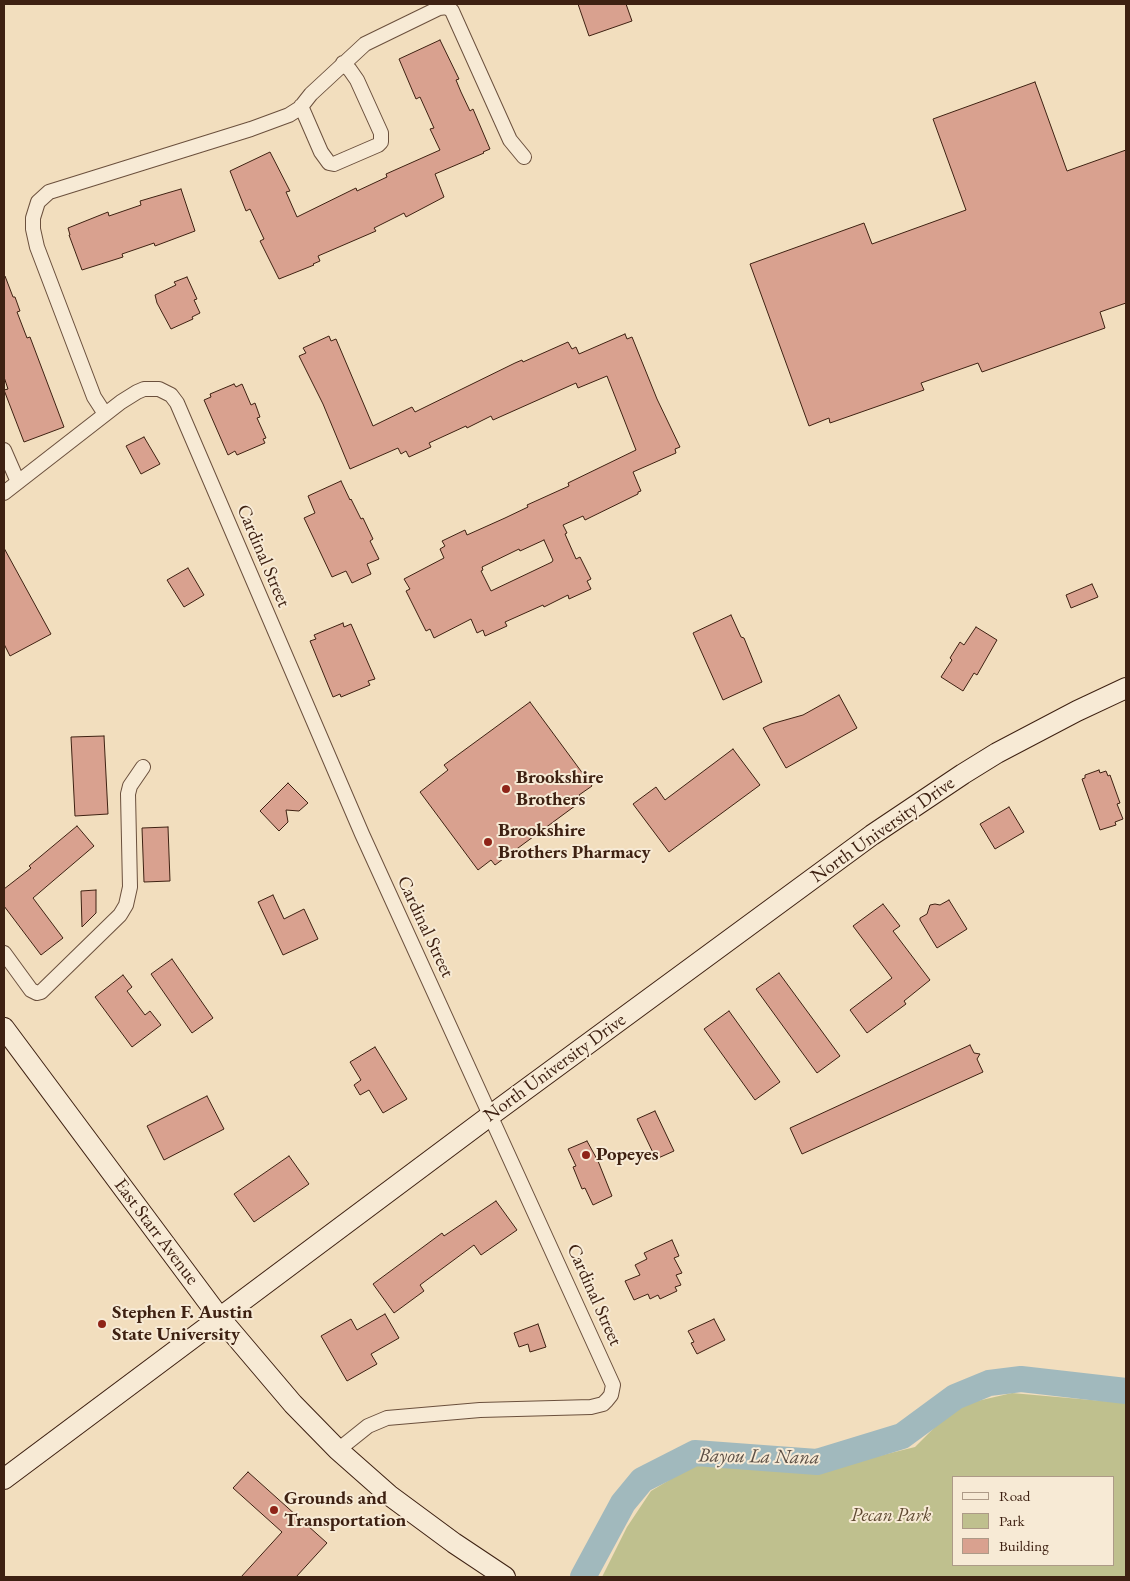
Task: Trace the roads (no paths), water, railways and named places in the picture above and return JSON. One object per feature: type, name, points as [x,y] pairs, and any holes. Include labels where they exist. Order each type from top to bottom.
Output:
[{"type":"main road","name":"North University Drive","points":[[4,1479],[491,1115],[865,840],[997,753],[1077,711],[1126,688]]},
{"type":"main road","name":"East Starr Avenue","points":[[4,1028],[220,1318],[283,1393],[338,1450],[402,1505],[505,1577]]},
{"type":"street","points":[[105,414],[94,396],[37,247],[33,229],[33,218],[38,202],[49,192],[289,115],[301,106],[311,94],[365,44],[433,10],[447,7],[455,16],[510,140],[524,157]]},
{"type":"street","points":[[301,106],[321,152],[329,163],[339,162],[381,142],[381,134],[356,80],[343,63]]},
{"type":"street","name":"Cardinal Street","points":[[4,493],[128,397],[144,389],[151,388],[166,391],[177,403],[362,834],[611,1379],[612,1395],[603,1404],[591,1407],[480,1410],[387,1418],[368,1426],[338,1450]]},
{"type":"street","points":[[4,450],[18,482]]},
{"type":"street","points":[[4,953],[31,990],[41,992],[120,915],[126,905],[130,887],[128,794],[130,786],[143,767]]},
{"type":"waterway","name":"Bayou La Nana","points":[[583,1577],[623,1503],[642,1480],[695,1453],[817,1462],[902,1436],[955,1397],[989,1383],[1021,1379],[1126,1391]]},
{"type":"place","name":"Brookshire Brothers","points":[[506,789]]},
{"type":"place","name":"Brookshire Brothers Pharmacy","points":[[488,842]]},
{"type":"place","name":"Popeyes","points":[[586,1155]]},
{"type":"place","name":"Stephen F. Austin State University","points":[[102,1324]]},
{"type":"place","name":"Grounds and Transportation","points":[[274,1510]]},
{"type":"park label","name":"Pecan Park","points":[[891,1516]]}]
